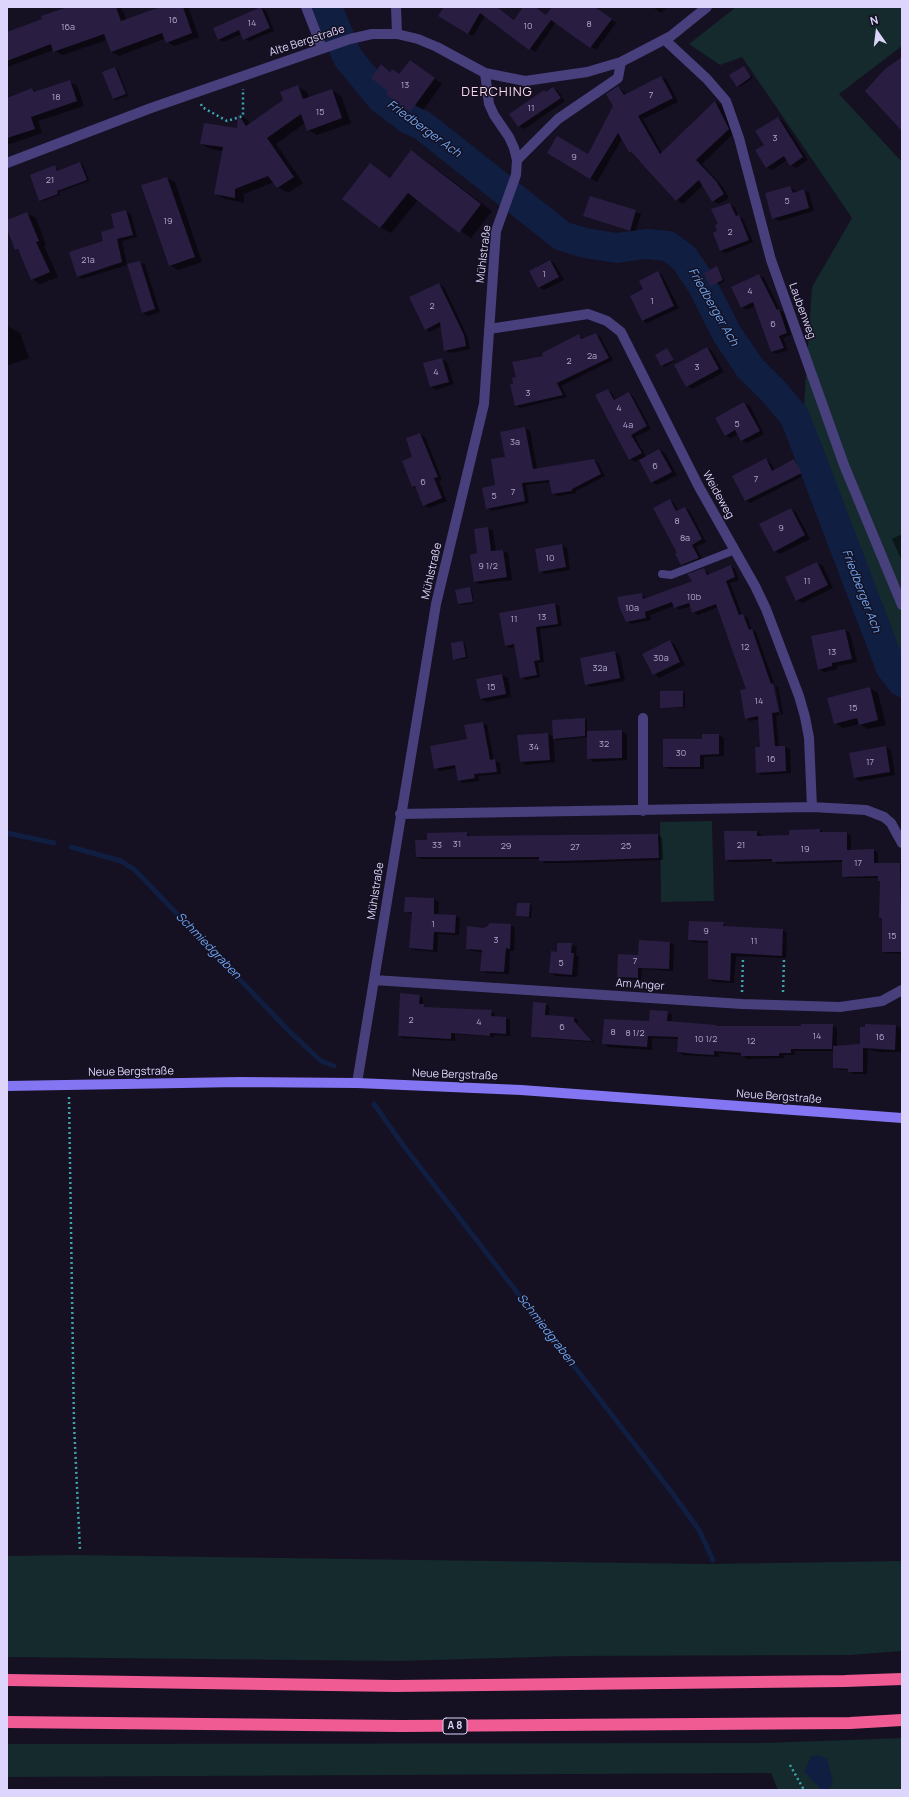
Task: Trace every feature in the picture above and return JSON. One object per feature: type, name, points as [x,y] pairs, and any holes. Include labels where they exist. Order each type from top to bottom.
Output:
[{"type":"highway","points":[[7,1680],[403,1686],[845,1681],[902,1679]]},
{"type":"highway","name":"A 8","points":[[7,1722],[410,1726],[850,1723],[902,1720]]},
{"type":"main road","name":"Neue Bergstraße","points":[[7,1086],[240,1082],[357,1083],[521,1090],[902,1118]]},
{"type":"street","points":[[306,7],[327,46]]},
{"type":"street","points":[[396,7],[396,34]]},
{"type":"street","name":"Alte Bergstraße","points":[[7,163],[196,92],[350,38],[372,34],[396,34],[418,39],[437,47],[485,73],[525,81],[587,72],[621,62],[665,40],[706,7]]},
{"type":"street","name":"Laubenweg","points":[[665,40],[707,79],[726,101],[739,138],[771,260],[844,465],[902,605]]},
{"type":"street","points":[[517,160],[558,119],[618,78],[621,62]]},
{"type":"street","name":"Mühlstraße","points":[[357,1083],[400,814],[436,604],[484,404],[496,231],[516,175],[517,160],[509,137],[494,115],[489,104],[485,73]]},
{"type":"street","name":"Weideweg","points":[[489,329],[588,314],[607,321],[621,332],[699,487],[735,550],[766,609],[799,696],[809,738],[812,807]]},
{"type":"street","points":[[643,718],[643,811]]},
{"type":"street","points":[[400,814],[812,807],[866,810],[884,817],[891,823],[902,843]]},
{"type":"street","name":"Am Anger","points":[[374,980],[742,1004],[783,1005],[862,1005],[882,1001],[902,991]]},
{"type":"lane","points":[[662,574],[671,575],[735,550]]},
{"type":"path","points":[[196,92],[202,107],[226,121],[243,116],[243,75]]},
{"type":"path","points":[[742,1004],[743,958]]},
{"type":"path","points":[[783,1005],[784,960]]},
{"type":"path","points":[[69,1084],[74,1424],[80,1550]]},
{"type":"path","points":[[790,1765],[804,1790]]},
{"type":"green space","points":[[736,7],[902,7],[902,46],[839,94],[902,162],[902,668],[897,663],[878,620],[802,434],[812,287],[852,218],[742,57],[720,65],[689,44]]},
{"type":"green space","points":[[712,821],[714,901],[661,902],[660,822]]},
{"type":"green space","points":[[73,1555],[705,1564],[902,1561],[902,1651],[850,1655],[573,1656],[398,1661],[7,1657],[7,1556]]},
{"type":"green space","points":[[902,1738],[902,1790],[778,1790],[771,1773],[7,1777],[7,1744],[763,1743]]},
{"type":"water","points":[[818,1755],[827,1759],[833,1782],[828,1790],[822,1790],[804,1772],[811,1757]]},
{"type":"building","points":[[68,7],[116,7],[121,21],[160,7],[183,7],[192,33],[166,43],[162,33],[111,52],[104,34],[53,52],[51,44],[7,61],[7,32],[42,19],[41,16]]},
{"type":"building","points":[[261,7],[270,28],[243,40],[239,30],[218,40],[213,28]]},
{"type":"building","points":[[444,7],[497,7],[514,20],[523,7],[535,7],[546,15],[552,7],[595,7],[612,19],[590,48],[551,20],[529,50],[480,13],[468,34],[438,16]]},
{"type":"building","points":[[902,57],[902,131],[865,91],[885,69]]},
{"type":"building","points":[[410,60],[435,78],[410,112],[386,94],[388,91],[371,78],[381,64],[390,72],[392,69],[399,74]]},
{"type":"building","points":[[744,66],[751,77],[737,87],[729,75]]},
{"type":"building","points":[[115,67],[126,94],[113,99],[102,72]]},
{"type":"building","points":[[661,76],[673,98],[638,116],[660,154],[715,101],[729,129],[696,160],[716,181],[724,194],[712,202],[699,180],[676,201],[631,152],[629,152],[618,133],[590,179],[547,153],[557,136],[588,154],[613,106],[606,94],[618,86],[624,95]]},
{"type":"building","points":[[70,80],[77,101],[31,117],[35,129],[7,138],[7,98],[32,88],[34,92]]},
{"type":"building","points":[[298,85],[303,99],[332,89],[342,118],[307,131],[301,114],[267,138],[294,177],[277,188],[268,176],[235,189],[235,198],[214,194],[223,147],[200,144],[204,123],[237,128],[238,114],[246,126],[283,100],[280,92]]},
{"type":"building","points":[[553,87],[561,98],[518,127],[509,114],[544,90],[546,92]]},
{"type":"building","points":[[778,117],[803,157],[790,166],[784,156],[766,168],[755,150],[764,145],[755,131]]},
{"type":"building","points":[[411,150],[481,204],[459,233],[408,193],[380,228],[342,199],[370,163],[390,178]]},
{"type":"building","points":[[80,162],[87,180],[57,191],[58,194],[39,201],[30,175],[55,165],[57,171]]},
{"type":"building","points":[[167,177],[195,257],[169,266],[141,185]]},
{"type":"building","points":[[790,186],[793,193],[804,189],[809,208],[772,219],[765,193]]},
{"type":"building","points":[[590,196],[636,210],[630,231],[583,216]]},
{"type":"building","points":[[730,203],[736,216],[739,215],[749,240],[720,251],[713,233],[717,231],[715,225],[718,224],[711,209]]},
{"type":"building","points":[[126,210],[133,235],[117,239],[122,262],[77,277],[69,252],[103,241],[101,232],[114,228],[111,214]]},
{"type":"building","points":[[27,212],[39,241],[36,242],[50,272],[31,280],[18,249],[15,250],[7,229],[7,220]]},
{"type":"building","points":[[550,260],[559,277],[538,288],[529,271]]},
{"type":"building","points":[[140,261],[155,309],[142,313],[127,264]]},
{"type":"building","points":[[717,266],[723,280],[710,286],[704,273]]},
{"type":"building","points":[[658,271],[674,306],[642,321],[630,296],[643,289],[639,281]]},
{"type":"building","points":[[759,274],[777,310],[779,309],[787,333],[779,336],[784,348],[771,352],[753,302],[741,308],[731,287]]},
{"type":"building","points":[[439,283],[464,335],[466,346],[444,351],[440,322],[425,330],[409,297]]},
{"type":"building","points":[[596,333],[609,358],[557,383],[563,395],[515,406],[510,384],[513,384],[512,378],[516,377],[512,362],[543,356],[542,353],[579,334],[581,339]]},
{"type":"building","points":[[707,347],[719,369],[686,387],[674,365]]},
{"type":"building","points":[[667,348],[674,360],[661,366],[655,355]]},
{"type":"building","points":[[442,358],[449,382],[430,387],[423,363]]},
{"type":"building","points":[[608,389],[614,400],[629,392],[647,426],[631,435],[642,453],[629,460],[595,395]]},
{"type":"building","points":[[744,402],[760,431],[741,441],[735,430],[725,436],[715,418]]},
{"type":"building","points":[[525,427],[533,469],[594,459],[601,474],[572,489],[572,491],[552,494],[549,480],[522,483],[525,501],[486,509],[482,488],[495,485],[491,459],[505,457],[500,432]]},
{"type":"building","points":[[420,433],[438,477],[434,478],[442,498],[423,506],[415,486],[412,487],[402,461],[412,457],[406,438]]},
{"type":"building","points":[[659,449],[672,472],[651,483],[639,460]]},
{"type":"building","points":[[766,458],[772,471],[794,459],[802,473],[745,501],[732,476]]},
{"type":"building","points":[[670,499],[676,511],[685,507],[702,539],[692,545],[699,558],[681,565],[675,554],[677,553],[653,508]]},
{"type":"building","points":[[791,508],[805,535],[774,552],[759,524]]},
{"type":"building","points":[[488,527],[491,551],[503,550],[507,577],[474,582],[470,555],[477,553],[474,529]]},
{"type":"building","points":[[562,544],[566,567],[539,572],[535,549]]},
{"type":"building","points":[[817,562],[828,585],[796,601],[785,577]]},
{"type":"building","points":[[731,565],[735,577],[726,581],[739,615],[743,614],[749,630],[752,629],[771,684],[773,683],[779,712],[772,713],[775,746],[785,746],[786,771],[756,773],[755,747],[760,747],[758,716],[745,719],[740,690],[746,689],[716,604],[692,613],[689,603],[674,608],[672,602],[645,612],[646,618],[626,622],[620,609],[617,597],[642,593],[643,599],[692,581],[687,574],[704,568],[707,575]]},
{"type":"building","points":[[470,587],[473,602],[458,604],[455,590]]},
{"type":"building","points":[[555,603],[558,624],[536,627],[540,660],[534,661],[537,675],[520,678],[514,644],[505,646],[499,613]]},
{"type":"building","points":[[845,629],[852,659],[832,663],[832,666],[818,670],[811,636]]},
{"type":"building","points":[[670,640],[680,662],[653,675],[642,654]]},
{"type":"building","points":[[463,641],[466,657],[453,660],[451,643]]},
{"type":"building","points":[[615,651],[620,678],[585,685],[580,658]]},
{"type":"building","points":[[502,674],[506,694],[480,699],[476,679]]},
{"type":"building","points":[[870,687],[878,720],[859,725],[857,718],[834,724],[827,698]]},
{"type":"building","points":[[660,691],[683,691],[683,707],[660,708]]},
{"type":"building","points":[[585,718],[585,736],[553,739],[552,720]]},
{"type":"building","points":[[483,722],[490,760],[495,759],[497,772],[474,774],[475,778],[458,781],[455,765],[434,769],[430,746],[467,739],[464,725]]},
{"type":"building","points":[[622,730],[622,758],[587,759],[587,731]]},
{"type":"building","points":[[548,733],[550,760],[520,762],[517,735]]},
{"type":"building","points":[[702,734],[719,734],[719,754],[700,755],[700,767],[663,767],[663,739],[702,739]]},
{"type":"building","points":[[886,746],[890,772],[854,778],[849,753]]},
{"type":"building","points":[[820,829],[820,832],[847,832],[847,850],[874,849],[874,863],[900,863],[902,952],[882,952],[882,918],[879,918],[880,881],[878,881],[878,876],[842,877],[842,860],[772,862],[772,859],[725,860],[724,831],[757,831],[757,836],[789,835],[789,830]]},
{"type":"building","points":[[467,832],[467,836],[658,834],[659,858],[539,861],[539,857],[416,857],[415,840],[427,840],[427,833]]},
{"type":"building","points":[[405,897],[434,898],[434,914],[456,915],[455,933],[434,932],[433,950],[409,948],[412,912],[404,912]]},
{"type":"building","points":[[517,903],[530,903],[529,917],[516,916]]},
{"type":"building","points":[[689,921],[724,922],[723,926],[783,929],[782,956],[731,953],[730,981],[708,979],[708,941],[688,940]]},
{"type":"building","points":[[489,923],[511,924],[510,949],[506,948],[504,972],[480,971],[482,950],[466,949],[467,926],[483,928],[488,926]]},
{"type":"building","points":[[639,940],[670,942],[669,969],[638,968],[638,978],[617,977],[618,954],[638,955]]},
{"type":"building","points":[[557,943],[572,943],[571,953],[574,953],[572,975],[549,973],[551,951],[557,952]]},
{"type":"building","points":[[400,993],[420,995],[419,1004],[424,1004],[424,1007],[492,1010],[491,1016],[506,1017],[506,1034],[490,1033],[490,1036],[451,1033],[451,1039],[398,1036]]},
{"type":"building","points":[[533,1002],[546,1003],[545,1015],[574,1017],[574,1021],[592,1041],[531,1037]]},
{"type":"building","points":[[650,1010],[668,1011],[667,1021],[716,1026],[801,1026],[801,1024],[833,1024],[832,1049],[791,1049],[791,1053],[779,1053],[779,1056],[741,1056],[741,1053],[714,1051],[714,1055],[696,1054],[677,1052],[678,1037],[648,1036],[647,1047],[602,1044],[604,1019],[649,1021]]},
{"type":"building","points":[[865,1024],[896,1025],[895,1050],[863,1048],[863,1072],[848,1072],[848,1069],[833,1068],[833,1046],[860,1044],[860,1027],[865,1027]]},
{"type":"waterway","name":"Friedberger Ach","points":[[327,7],[348,58],[381,98],[410,120],[422,125],[562,236],[585,243],[617,248],[646,244],[668,246],[684,258],[701,283],[727,334],[750,368],[775,393],[795,417],[891,668],[902,682]]},
{"type":"waterway","name":"Schmiedgraben","points":[[7,833],[54,843]]},
{"type":"waterway","name":"Schmiedgraben","points":[[71,847],[121,861],[135,870],[289,1031],[321,1061],[334,1066]]},
{"type":"waterway","name":"Schmiedgraben","points":[[374,1104],[403,1145],[670,1490],[699,1530],[713,1560]]},
{"type":"district","name":"DERCHING","points":[[497,92]]}]
